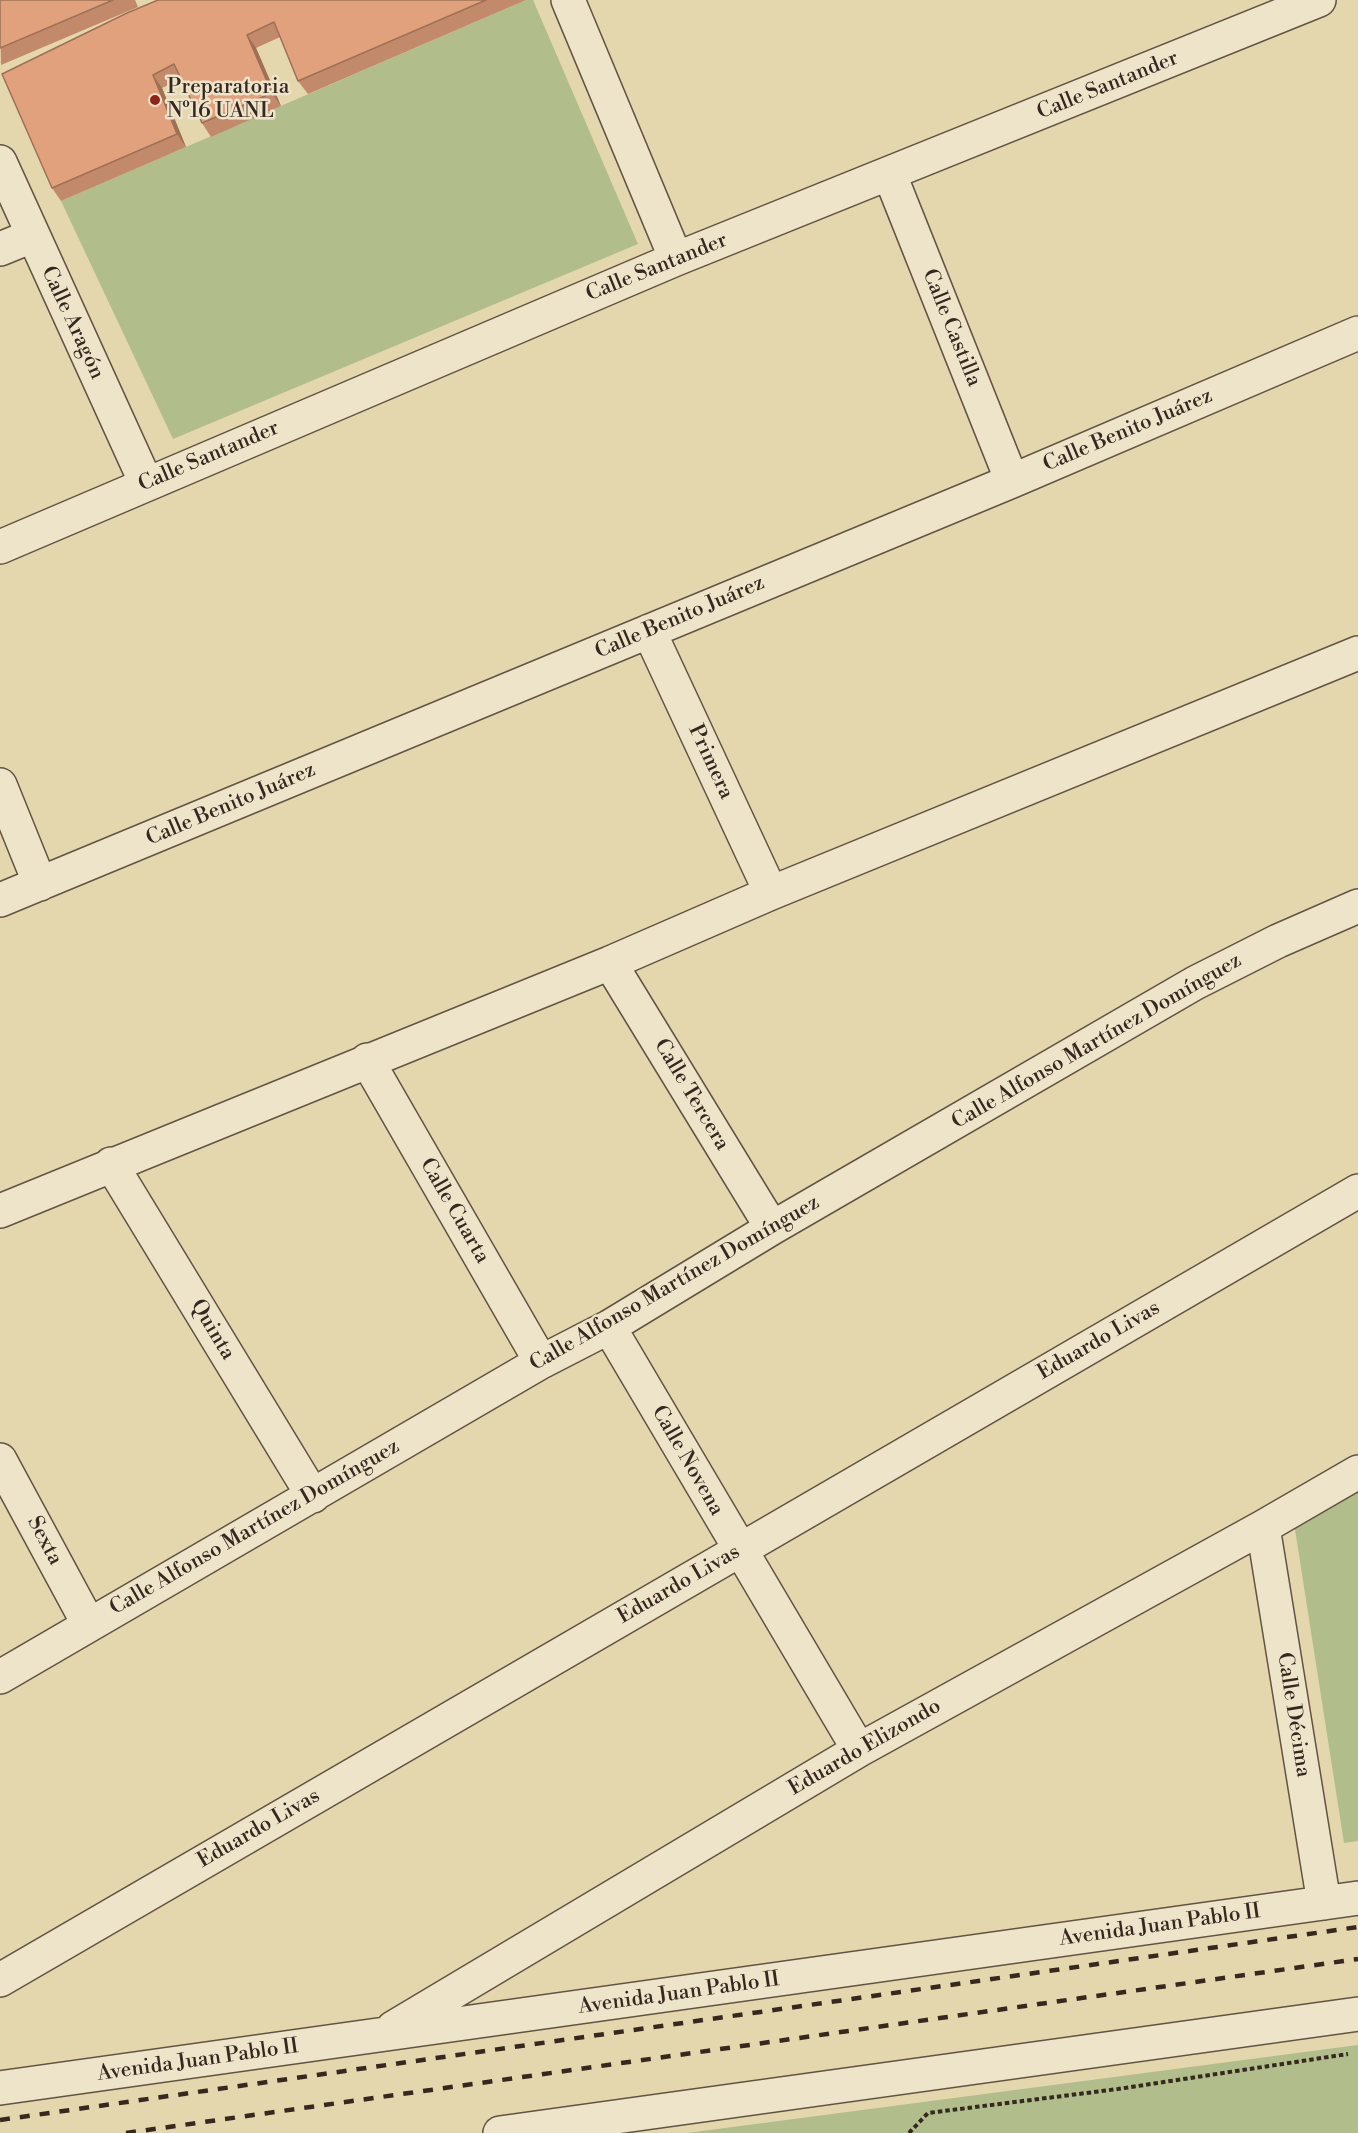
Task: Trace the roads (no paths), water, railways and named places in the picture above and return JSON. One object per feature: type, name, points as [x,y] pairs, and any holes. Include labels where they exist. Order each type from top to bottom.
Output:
[{"type":"street","name":"Calle Santander","points":[[0,547],[676,259],[890,175],[1319,0]]},
{"type":"street","points":[[574,2],[676,259]]},
{"type":"street","name":"Calle Aragón","points":[[0,162],[146,483]]},
{"type":"street","name":"Calle Castilla","points":[[890,175],[1012,481]]},
{"type":"street","points":[[0,249],[32,236]]},
{"type":"street","name":"Calle Benito Juárez","points":[[0,900],[1012,481],[1358,333]]},
{"type":"street","name":"Primera","points":[[650,631],[771,893]]},
{"type":"street","points":[[0,1211],[610,963],[771,893],[1358,653]]},
{"type":"street","points":[[0,785],[40,884]]},
{"type":"street","name":"Calle Alfonso Martínez Domínguez","points":[[0,1677],[88,1623],[313,1496],[541,1362],[609,1327],[772,1228],[1195,983],[1358,906]]},
{"type":"street","name":"Calle Tercera","points":[[610,963],[772,1228]]},
{"type":"street","name":"Calle Cuarta","points":[[367,1060],[541,1362]]},
{"type":"street","name":"Quinta","points":[[111,1164],[313,1496]]},
{"type":"street","name":"Eduardo Livas","points":[[0,1980],[1358,1191]]},
{"type":"street","name":"Calle Novena","points":[[609,1327],[859,1750]]},
{"type":"street","name":"Sexta","points":[[3,1471],[88,1623]]},
{"type":"street","name":"Eduardo Elizondo","points":[[379,2037],[859,1750],[1263,1527],[1358,1472]]},
{"type":"street","name":"Calle Décima","points":[[1263,1527],[1324,1903]]},
{"type":"street","name":"Avenida Juan Pablo II","points":[[0,2088],[379,2037],[1358,1898]]},
{"type":"street","points":[[500,2133],[1358,2014]]},
{"type":"railway","points":[[0,2120],[1358,1927]]},
{"type":"railway","points":[[126,2133],[1358,1959]]},
{"type":"place","name":"Preparatoria Nº16 UANL","points":[[155,100]]}]
